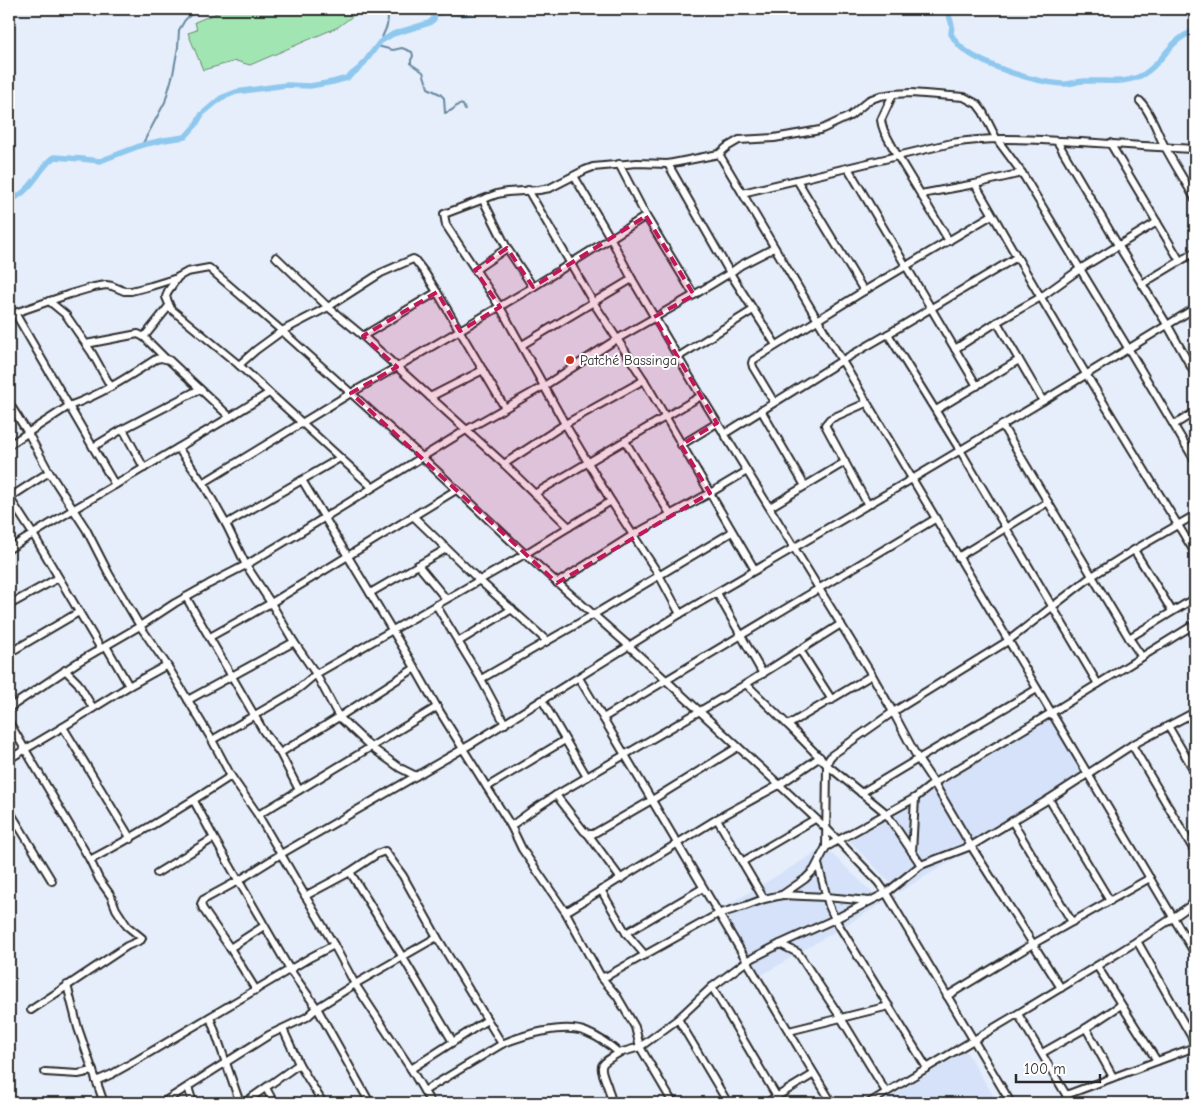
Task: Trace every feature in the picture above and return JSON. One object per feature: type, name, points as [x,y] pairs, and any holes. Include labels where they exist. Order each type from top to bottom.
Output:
[{"type":"street","points":[[680,614],[659,575],[565,424],[500,307],[446,224],[444,214],[497,194],[550,188],[593,167],[650,162],[668,164],[718,154],[738,140],[774,138],[820,130],[850,116],[869,100],[880,96],[911,93],[964,96],[977,104],[996,138],[1022,174],[1195,461]]},
{"type":"street","points":[[893,94],[882,120],[882,125],[897,155],[949,241]]},
{"type":"street","points":[[1140,101],[1195,199]]},
{"type":"street","points":[[742,193],[897,155],[976,139],[1057,140],[1195,149]]},
{"type":"street","points":[[1057,140],[1118,245],[1193,364],[1195,374]]},
{"type":"street","points":[[1110,143],[1180,261]]},
{"type":"street","points":[[718,154],[1195,954]]},
{"type":"street","points":[[619,164],[646,216],[694,295]]},
{"type":"street","points":[[668,164],[730,273],[776,345]]},
{"type":"street","points":[[848,168],[977,386]]},
{"type":"street","points":[[921,194],[1022,174]]},
{"type":"street","points":[[574,176],[654,318],[872,675],[918,759],[1061,988]]},
{"type":"street","points":[[797,180],[864,291]]},
{"type":"street","points":[[975,184],[1086,374],[1195,553]]},
{"type":"street","points":[[528,190],[593,302],[644,380],[755,570]]},
{"type":"street","points":[[483,200],[507,248],[533,287]]},
{"type":"street","points":[[774,402],[753,367],[753,360],[992,215]]},
{"type":"street","points":[[204,483],[351,393],[500,307],[646,216]]},
{"type":"street","points":[[955,349],[1041,297],[1080,269],[1157,222]]},
{"type":"street","points":[[475,270],[507,248]]},
{"type":"street","points":[[9,708],[65,670],[186,597],[246,565],[466,430],[544,386],[617,339],[694,295],[741,265],[774,248]]},
{"type":"street","points":[[1142,284],[1195,252]]},
{"type":"street","points":[[276,257],[328,307],[398,367],[536,493],[570,527]]},
{"type":"street","points":[[724,434],[841,360],[1017,257]]},
{"type":"street","points":[[239,365],[282,331],[328,307],[382,273],[411,259],[415,260],[437,292],[505,408]]},
{"type":"street","points":[[115,485],[12,314],[94,287],[106,285],[130,291],[151,286],[187,272],[208,268],[282,331],[422,457],[524,554],[629,646],[838,840],[886,893],[1012,1103]]},
{"type":"street","points":[[178,277],[166,297],[171,309],[239,365],[372,488]]},
{"type":"street","points":[[522,345],[632,279]]},
{"type":"street","points":[[363,336],[437,292]]},
{"type":"street","points":[[49,301],[66,315],[86,344],[111,387]]},
{"type":"street","points":[[144,337],[169,306]]},
{"type":"street","points":[[256,990],[203,909],[203,900],[505,724],[680,614],[912,480],[1195,308]]},
{"type":"street","points":[[678,357],[753,310]]},
{"type":"street","points":[[997,322],[1043,401]]},
{"type":"street","points":[[86,344],[133,334],[144,337],[230,417]]},
{"type":"street","points":[[888,334],[936,410],[1098,684]]},
{"type":"street","points":[[9,445],[69,406],[84,401],[111,387],[156,359],[165,358]]},
{"type":"street","points":[[936,410],[1019,360]]},
{"type":"street","points":[[430,397],[483,370]]},
{"type":"street","points":[[504,464],[565,424],[644,380]]},
{"type":"street","points":[[93,447],[200,389]]},
{"type":"street","points":[[9,548],[269,393]]},
{"type":"street","points":[[536,493],[701,396]]},
{"type":"street","points":[[9,403],[49,472],[86,529],[140,626],[167,665],[212,740],[231,776],[258,815],[355,984],[431,1103]]},
{"type":"street","points":[[866,403],[830,419],[826,426],[868,505]]},
{"type":"street","points":[[761,410],[805,486]]},
{"type":"street","points":[[1174,425],[1195,412]]},
{"type":"street","points":[[681,445],[717,423]]},
{"type":"street","points":[[1002,425],[1142,657]]},
{"type":"street","points":[[124,429],[144,468]]},
{"type":"street","points":[[625,442],[670,514]]},
{"type":"street","points":[[178,448],[204,483],[246,565],[316,674],[339,717],[371,747],[400,768],[416,776]]},
{"type":"street","points":[[226,524],[340,458]]},
{"type":"street","points":[[770,507],[845,462]]},
{"type":"street","points":[[557,583],[633,535],[747,471]]},
{"type":"street","points":[[49,472],[9,497],[79,612],[129,686]]},
{"type":"street","points":[[302,480],[511,826],[518,843],[562,910],[565,911],[601,977],[617,996],[634,1028],[640,1047],[673,1103]]},
{"type":"street","points":[[210,637],[348,557],[456,490]]},
{"type":"street","points":[[212,740],[291,694],[316,674],[570,527],[611,500]]},
{"type":"street","points":[[958,557],[1048,502]]},
{"type":"street","points":[[782,895],[805,879],[818,864],[826,847],[827,765],[832,755],[893,712],[1008,641],[1092,576],[1195,515]]},
{"type":"street","points":[[413,516],[479,580],[547,641]]},
{"type":"street","points":[[603,718],[935,519]]},
{"type":"street","points":[[481,679],[732,532]]},
{"type":"street","points":[[370,594],[446,548]]},
{"type":"street","points":[[1134,550],[1172,612]]},
{"type":"street","points":[[418,565],[446,599]]},
{"type":"street","points":[[9,605],[58,578]]},
{"type":"street","points":[[717,593],[763,674]]},
{"type":"street","points":[[186,597],[268,738],[280,753],[299,790]]},
{"type":"street","points":[[1129,638],[1195,598]]},
{"type":"street","points":[[436,605],[481,679],[505,724]]},
{"type":"street","points":[[458,642],[512,609]]},
{"type":"street","points":[[9,653],[79,612]]},
{"type":"street","points":[[511,826],[556,795],[763,674],[841,624]]},
{"type":"street","points":[[826,847],[915,798],[934,782],[1051,713],[1195,624]]},
{"type":"street","points":[[188,700],[294,642]]},
{"type":"street","points":[[800,650],[832,700]]},
{"type":"street","points":[[9,759],[167,665]]},
{"type":"street","points":[[280,753],[415,668]]},
{"type":"street","points":[[65,670],[78,683],[93,708]]},
{"type":"street","points":[[788,725],[872,675]]},
{"type":"street","points":[[579,678],[832,1103]]},
{"type":"street","points":[[746,684],[827,765],[886,813],[921,865]]},
{"type":"street","points":[[861,793],[1037,689]]},
{"type":"street","points":[[542,700],[586,777]]},
{"type":"street","points":[[258,815],[437,706]]},
{"type":"street","points":[[611,1102],[608,1087],[602,1075],[601,1068],[605,1061],[620,1053],[640,1047],[678,1019],[712,987],[747,961],[886,893],[921,865],[971,846],[1132,745],[1195,712]]},
{"type":"street","points":[[9,722],[90,860],[98,879],[111,896],[116,910],[127,926],[142,936],[142,939],[127,946],[31,1010]]},
{"type":"street","points":[[1168,726],[1195,772]]},
{"type":"street","points":[[63,728],[131,839]]},
{"type":"street","points":[[487,787],[565,740]]},
{"type":"street","points":[[1132,745],[1194,848]]},
{"type":"street","points":[[588,834],[593,834],[738,748]]},
{"type":"street","points":[[565,911],[621,879],[717,819],[779,785],[820,757]]},
{"type":"street","points":[[90,860],[131,839],[231,776]]},
{"type":"street","points":[[556,795],[621,879]]},
{"type":"street","points":[[912,852],[915,798]]},
{"type":"street","points":[[1048,799],[1110,901]]},
{"type":"street","points":[[194,801],[264,926],[290,970],[317,1008],[370,1103]]},
{"type":"street","points":[[9,810],[52,882]]},
{"type":"street","points":[[717,819],[764,899]]},
{"type":"street","points":[[742,862],[815,819]]},
{"type":"street","points":[[1012,821],[1072,922]]},
{"type":"street","points":[[157,873],[214,838]]},
{"type":"street","points":[[305,896],[385,851],[403,876],[437,937],[502,1044]]},
{"type":"street","points":[[818,864],[826,897],[835,919],[927,1068]]},
{"type":"street","points":[[350,872],[453,1042]]},
{"type":"street","points":[[947,996],[1033,944],[1150,878]]},
{"type":"street","points":[[626,933],[703,888]]},
{"type":"street","points":[[601,890],[626,933],[645,954]]},
{"type":"street","points":[[601,977],[607,976],[718,914],[764,899],[782,895],[870,901]]},
{"type":"street","points":[[868,1103],[1097,966],[1174,918],[1195,902]]},
{"type":"street","points":[[230,948],[264,926]]},
{"type":"street","points":[[162,1103],[269,1035],[307,1017],[317,1008],[355,984],[437,937]]},
{"type":"street","points":[[1137,941],[1195,1043]]},
{"type":"street","points":[[780,944],[798,953],[841,1018],[886,1092]]},
{"type":"street","points":[[96,1081],[137,1060],[311,956],[334,945]]},
{"type":"street","points":[[1097,966],[1157,1061]]},
{"type":"street","points":[[67,986],[78,1028],[104,1103]]},
{"type":"street","points":[[712,987],[777,1097]]},
{"type":"street","points":[[1042,1053],[1121,1005]]},
{"type":"street","points":[[789,1031],[889,1006]]},
{"type":"street","points":[[1018,1014],[1071,1103]]},
{"type":"street","points":[[210,1017],[240,1103]]},
{"type":"street","points":[[678,1019],[728,1103]]},
{"type":"street","points":[[411,1069],[488,1020]]},
{"type":"street","points":[[1086,1028],[1113,1077]]},
{"type":"street","points":[[283,1029],[299,1064],[323,1103]]},
{"type":"street","points":[[424,1091],[502,1044],[530,1034],[546,1031],[577,1030],[586,1032],[620,1053]]},
{"type":"street","points":[[1066,1096],[1195,1047]]},
{"type":"street","points":[[244,1103],[299,1064]]},
{"type":"street","points":[[45,1072],[78,1074],[93,1070]]},
{"type":"street","points":[[766,1103],[814,1074]]},
{"type":"street","points":[[188,1087],[193,1103]]},
{"type":"street","points":[[266,1088],[274,1103]]},
{"type":"street","points":[[1190,1103],[1195,1102]]},
{"type":"highlighted area","points":[[646,216],[694,295],[654,317],[717,423],[681,445],[710,493],[557,583],[351,393],[397,367],[363,336],[437,292],[460,331],[500,307],[475,270],[507,248],[533,287]]},
{"type":"shaded area","points":[[1046,714],[1088,780],[899,892],[844,835]]},
{"type":"shaded area","points":[[825,847],[883,903],[760,976],[721,909]]},
{"type":"shaded area","points":[[966,1051],[998,1103],[880,1103]]},
{"type":"green space","points":[[218,9],[352,9],[354,15],[338,27],[250,65],[236,61],[203,70],[188,33],[197,30],[195,22],[217,13]]},
{"type":"waterway","points":[[142,145],[165,102],[173,74],[179,30],[185,20],[197,9]]},
{"type":"waterway","points":[[380,42],[387,26],[389,9]]},
{"type":"waterway","points":[[9,201],[27,189],[54,157],[100,161],[142,145],[185,137],[195,126],[202,114],[221,98],[236,92],[286,85],[310,86],[347,78],[361,67],[380,42],[393,34],[429,23],[434,19],[434,15],[438,13],[449,11],[463,14],[476,9]]},
{"type":"waterway","points":[[947,9],[952,25],[951,34],[956,42],[972,55],[996,67],[1024,77],[1050,83],[1067,84],[1084,81],[1130,80],[1151,69],[1179,39],[1195,31]]},
{"type":"waterway","points":[[377,46],[393,50],[402,48],[412,52],[411,64],[423,72],[428,88],[444,98],[445,113],[459,104],[463,105],[465,110]]},
{"type":"place","name":"Patché Bassinga","points":[[570,360]]}]
